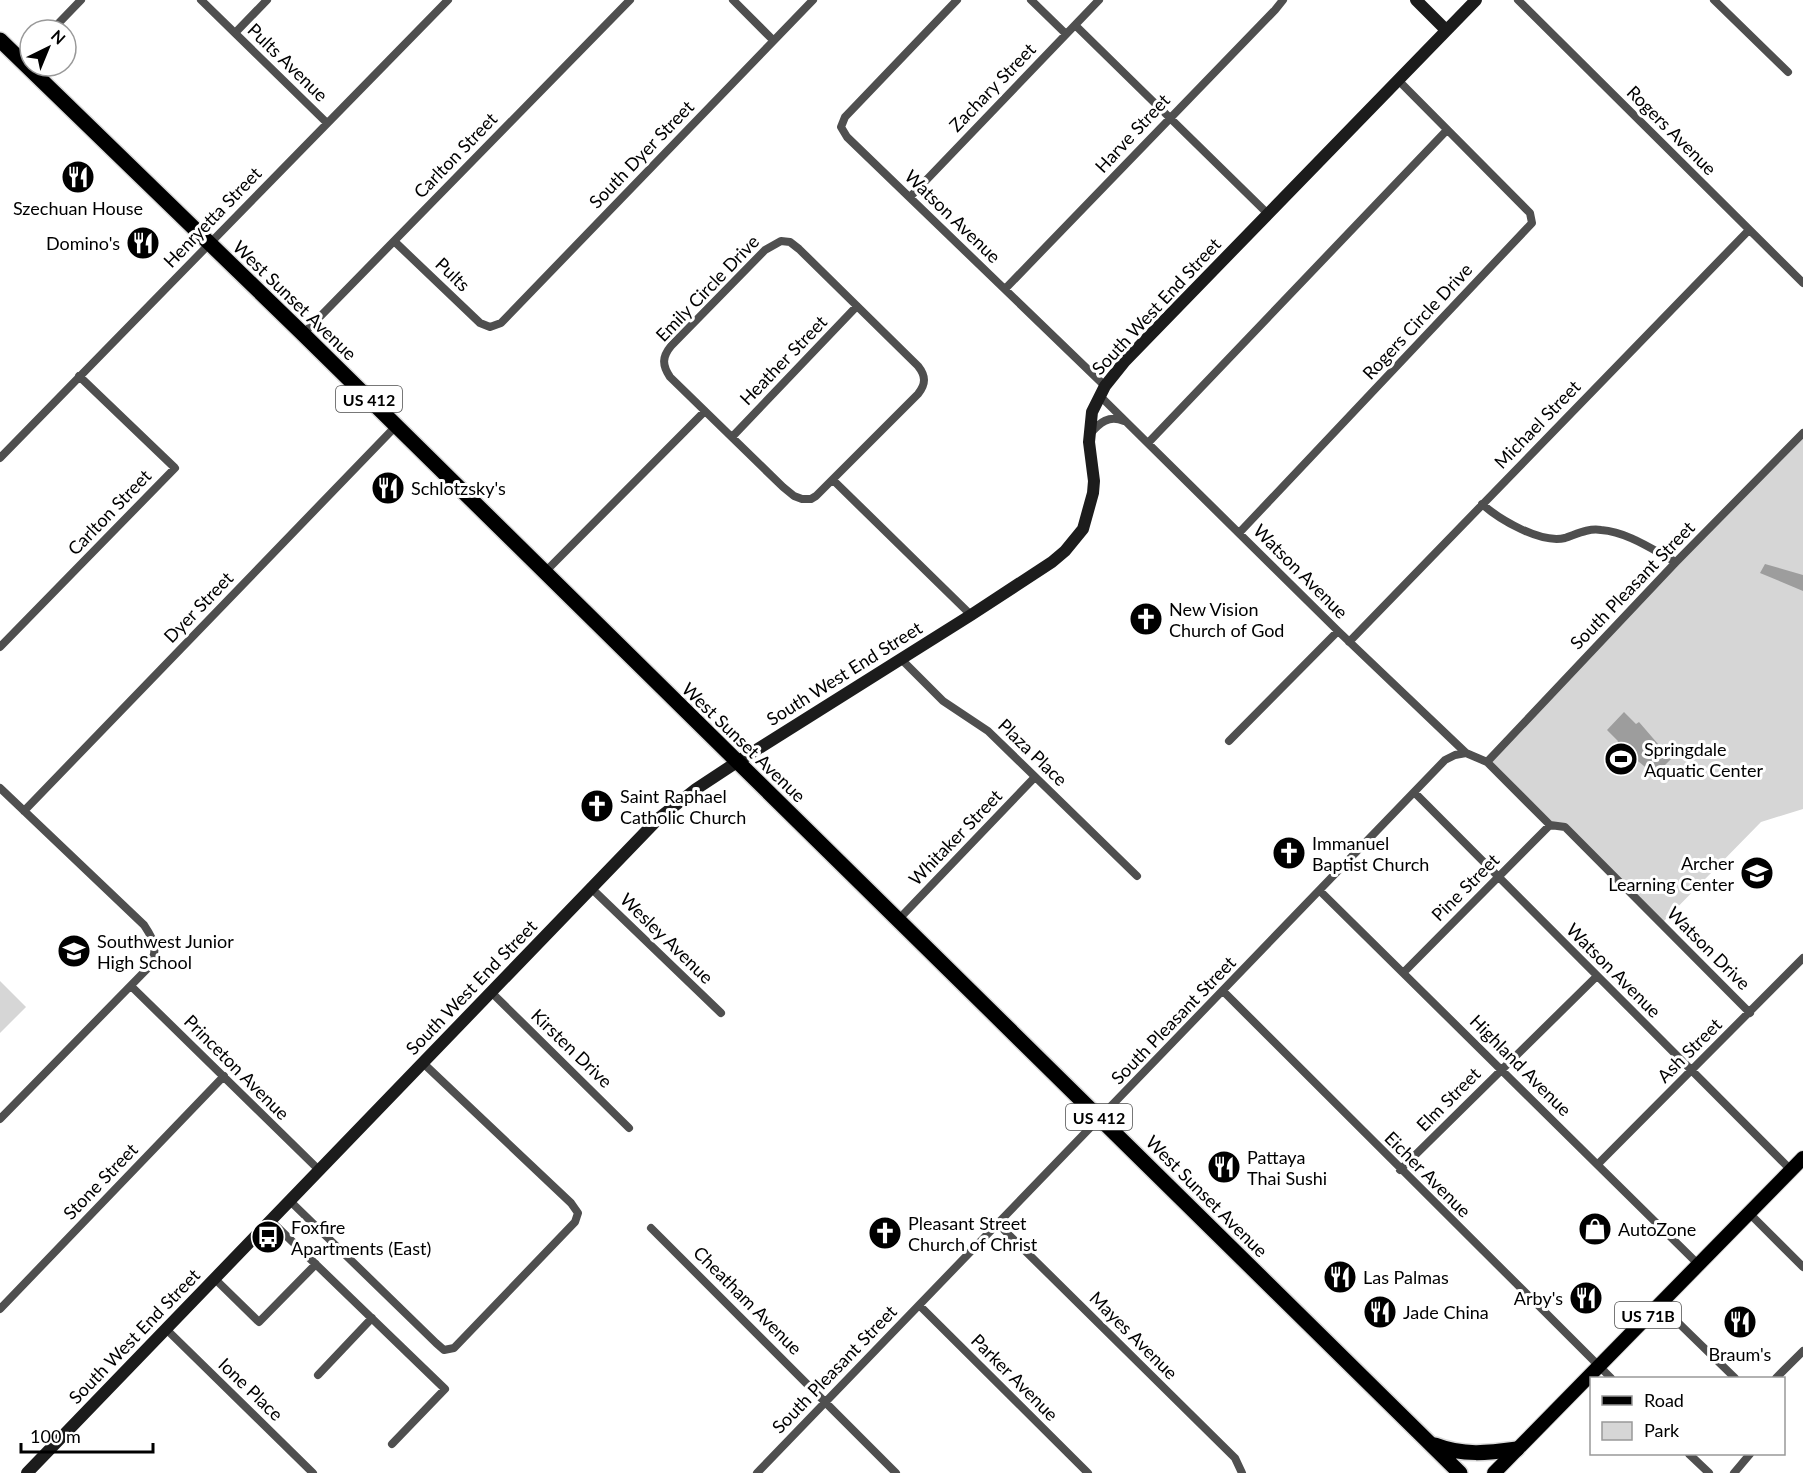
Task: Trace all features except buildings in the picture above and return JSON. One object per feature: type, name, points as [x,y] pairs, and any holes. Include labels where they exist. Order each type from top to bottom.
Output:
[{"type":"highway","name":"West Sunset Avenue","points":[[0,40],[18,52]]},
{"type":"highway","name":"West Sunset Avenue","points":[[47,78],[209,243],[1460,1473]]},
{"type":"highway","points":[[1431,1444],[1467,1454],[1517,1449]]},
{"type":"main road","name":"US 71B","points":[[1494,1473],[1803,1158]]},
{"type":"street","points":[[64,18],[81,0]]},
{"type":"street","name":"Pults Avenue","points":[[201,0],[327,123]]},
{"type":"street","points":[[235,33],[267,0]]},
{"type":"street","name":"Henryetta Street","points":[[0,458],[448,0]]},
{"type":"street","name":"Carlton Street","points":[[303,334],[630,0]]},
{"type":"street","points":[[733,0],[774,40]]},
{"type":"street","name":"South Dyer Street","points":[[490,327],[501,323],[813,0]]},
{"type":"street","name":"Watson Avenue","points":[[957,0],[845,117],[841,127],[847,137],[1005,289],[1102,390],[1148,443],[1349,642],[1466,753],[1486,762]]},
{"type":"street","points":[[1031,0],[1066,34]]},
{"type":"street","name":"Zachary Street","points":[[910,196],[1099,0]]},
{"type":"street","name":"Harve Street","points":[[1005,289],[1283,0]]},
{"type":"street","points":[[1416,0],[1446,30]]},
{"type":"street","name":"South West End Street","points":[[27,1473],[659,818],[696,789],[737,762],[971,615],[1053,562],[1065,551],[1083,529],[1090,508],[1094,481],[1090,434],[1092,412],[1102,390],[1125,361],[1476,0]]},
{"type":"street","name":"Rogers Avenue","points":[[1518,0],[1803,284]]},
{"type":"street","points":[[1714,0],[1788,72]]},
{"type":"street","points":[[1075,25],[1267,213]]},
{"type":"street","name":"Rogers Circle Drive","points":[[1239,533],[1532,223],[1530,213],[1398,80]]},
{"type":"street","points":[[1148,443],[1447,130]]},
{"type":"street","name":"Michael Street","points":[[1349,642],[1749,230]]},
{"type":"street","name":"Pults","points":[[394,241],[480,323],[490,327]]},
{"type":"street","name":"Emily Circle Drive","points":[[781,241],[790,242],[857,306],[918,366],[923,372],[925,381],[918,394],[833,480],[811,498],[801,499],[794,496],[705,411],[666,370],[663,362],[665,353],[773,243],[781,241]]},
{"type":"street","name":"Heather Street","points":[[732,437],[857,306]]},
{"type":"street","name":"Carlton Street","points":[[0,647],[175,468],[79,376]]},
{"type":"street","points":[[545,573],[705,411]]},
{"type":"street","points":[[1090,434],[1100,423],[1110,418],[1128,422]]},
{"type":"street","name":"Dyer Street","points":[[24,811],[396,426]]},
{"type":"street","name":"South Pleasant Street","points":[[1486,762],[1676,562],[1803,433]]},
{"type":"street","points":[[833,480],[971,615]]},
{"type":"street","points":[[1482,504],[1491,512],[1533,535],[1563,538],[1581,532],[1600,530],[1624,535],[1676,562]]},
{"type":"street","points":[[1229,741],[1338,631]]},
{"type":"street","name":"Plaza Place","points":[[901,659],[943,701],[988,731],[1137,876]]},
{"type":"street","name":"South Pleasant Street","points":[[757,1473],[1445,760],[1455,754],[1466,753]]},
{"type":"street","name":"Watson Drive","points":[[1486,762],[1550,825],[1565,827],[1750,1012]]},
{"type":"street","name":"Whitaker Street","points":[[898,920],[1035,777]]},
{"type":"street","points":[[0,788],[144,925],[156,949],[147,969],[0,1119]]},
{"type":"street","name":"Watson Avenue","points":[[1414,792],[1791,1170]]},
{"type":"street","name":"Pine Street","points":[[1403,973],[1550,825]]},
{"type":"street","name":"Wesley Avenue","points":[[590,887],[721,1013]]},
{"type":"street","name":"Highland Avenue","points":[[1320,891],[1698,1264]]},
{"type":"street","name":"Ash Street","points":[[1598,1164],[1803,958]]},
{"type":"street","name":"Elm Street","points":[[1400,1170],[1597,976]]},
{"type":"street","name":"Princeton Avenue","points":[[131,986],[320,1171]]},
{"type":"street","name":"Eicher Avenue","points":[[1223,991],[1610,1377]]},
{"type":"street","name":"Kirsten Drive","points":[[491,992],[629,1128]]},
{"type":"street","points":[[290,1202],[444,1350],[454,1348],[575,1222],[578,1213],[571,1203],[423,1063]]},
{"type":"street","name":"Stone Street","points":[[0,1309],[224,1076]]},
{"type":"street","points":[[1749,1213],[1803,1267]]},
{"type":"street","points":[[271,1221],[445,1389],[392,1444]]},
{"type":"street","name":"Mayes Avenue","points":[[998,1224],[1235,1458],[1242,1473]]},
{"type":"street","name":"Cheatham Avenue","points":[[651,1228],[896,1473]]},
{"type":"street","points":[[215,1279],[259,1322],[316,1264]]},
{"type":"street","points":[[1659,1304],[1734,1377]]},
{"type":"street","name":"Parker Avenue","points":[[919,1305],[1088,1473]]},
{"type":"street","points":[[318,1375],[372,1318]]},
{"type":"street","name":"Ione Place","points":[[166,1329],[313,1473]]},
{"type":"street","points":[[1777,1377],[1803,1351]]},
{"type":"street","points":[[1690,1455],[1709,1473]]},
{"type":"street","points":[[1734,1473],[1749,1455]]},
{"type":"green space","points":[[1803,433],[1803,809],[1761,822],[1661,924],[1565,827],[1550,825],[1487,762]]},
{"type":"green space","points":[[0,981],[26,1007],[0,1033]]},
{"type":"shaded area","points":[[1765,564],[1803,575],[1803,591],[1760,573]]},
{"type":"shaded area","points":[[1624,712],[1636,724],[1639,722],[1671,759],[1655,775],[1617,744],[1618,741],[1607,730]]},
{"type":"place","name":"Szechuan House","points":[[78,177]]},
{"type":"place","name":"Domino's","points":[[143,243]]},
{"type":"place","name":"Schlotzsky's","points":[[388,488]]},
{"type":"place","name":"New Vision Church of God","points":[[1146,619]]},
{"type":"place","name":"Springdale Aquatic Center","points":[[1621,759]]},
{"type":"place","name":"Saint Raphael Catholic Church","points":[[597,806]]},
{"type":"place","name":"Immanuel Baptist Church","points":[[1289,853]]},
{"type":"place","name":"Archer Learning Center","points":[[1757,873]]},
{"type":"place","name":"Southwest Junior High School","points":[[74,951]]},
{"type":"place","name":"Pattaya Thai Sushi","points":[[1224,1167]]},
{"type":"place","name":"AutoZone","points":[[1595,1229]]},
{"type":"place","name":"Pleasant Street Church of Christ","points":[[885,1233]]},
{"type":"place","name":"Foxfire Apartments (East)","points":[[268,1237]]},
{"type":"place","name":"Las Palmas","points":[[1340,1277]]},
{"type":"place","name":"Arby's","points":[[1586,1298]]},
{"type":"place","name":"Jade China","points":[[1380,1312]]},
{"type":"place","name":"Braum's","points":[[1740,1322]]}]
